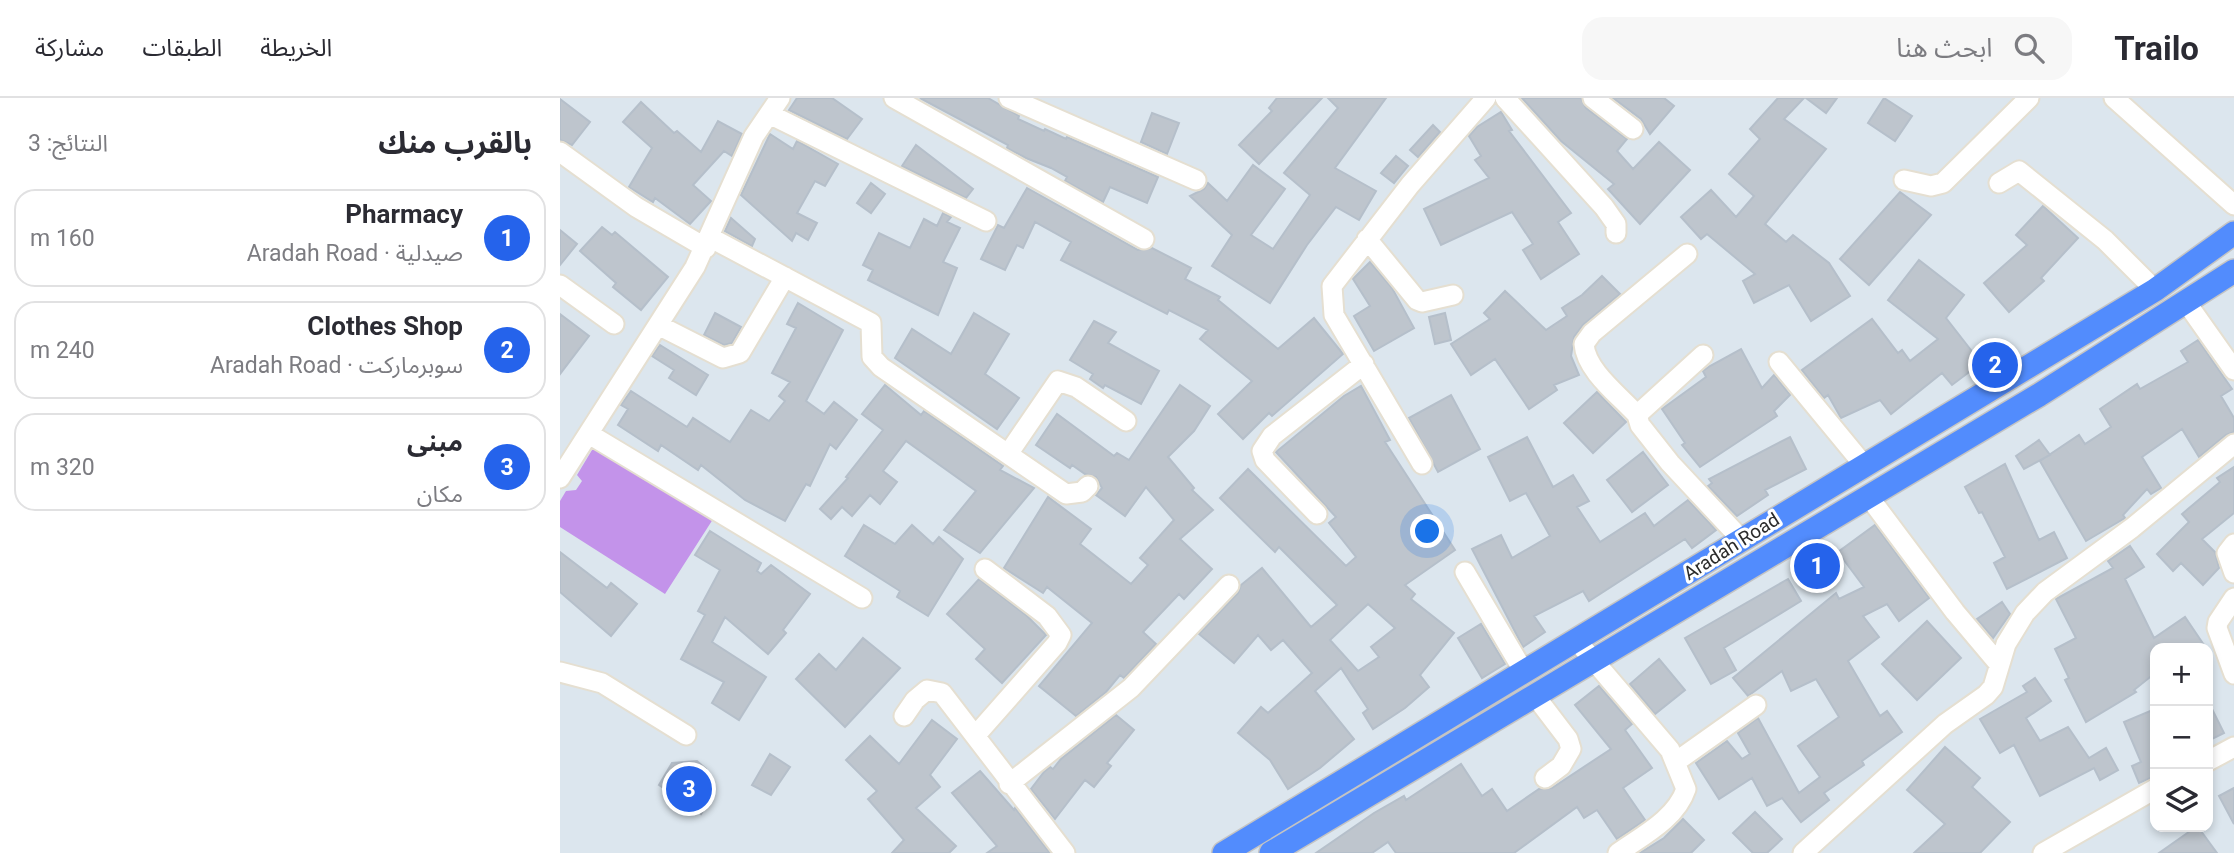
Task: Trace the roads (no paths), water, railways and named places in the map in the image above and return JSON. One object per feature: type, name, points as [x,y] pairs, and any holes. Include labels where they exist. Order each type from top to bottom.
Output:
[{"type":"main road","name":"Aradah Road","points":[[1224,853],[1577,641],[1863,464],[2155,290],[2234,233]]},
{"type":"main road","points":[[1271,853],[1869,497],[2234,271]]},
{"type":"main road","points":[[1616,617],[1632,640]]},
{"type":"street","points":[[894,98],[1144,239]]},
{"type":"street","points":[[1009,98],[1196,180]]},
{"type":"street","points":[[1423,464],[1334,315],[1330,299],[1332,286],[1457,128],[1486,98]]},
{"type":"street","points":[[1505,98],[1604,207],[1616,224],[1616,233]]},
{"type":"street","points":[[1593,98],[1633,130]]},
{"type":"street","points":[[1904,180],[1931,186],[1942,183],[2029,98]]},
{"type":"street","points":[[2114,98],[2234,205]]},
{"type":"street","points":[[560,478],[708,243],[743,160],[775,106],[986,221]]},
{"type":"street","points":[[560,152],[636,207],[785,277],[871,323],[872,357],[881,367],[1066,494],[1082,492],[1088,486]]},
{"type":"street","points":[[1999,183],[2019,171],[2105,240],[2155,290]]},
{"type":"street","points":[[1367,239],[1417,300],[1422,302],[1453,295]]},
{"type":"street","points":[[1687,254],[1592,333],[1584,344],[1590,364],[1637,415],[1640,425],[1670,463],[1741,539]]},
{"type":"street","points":[[658,325],[723,358],[733,357],[740,353],[785,277]]},
{"type":"street","points":[[560,285],[614,324]]},
{"type":"street","points":[[2186,302],[2234,370]]},
{"type":"street","points":[[1637,415],[1703,355]]},
{"type":"street","points":[[1779,362],[1863,464]]},
{"type":"street","points":[[1317,514],[1265,460],[1262,451],[1272,436],[1364,364]]},
{"type":"street","points":[[1007,454],[1058,382],[1076,387],[1126,421]]},
{"type":"street","points":[[589,434],[862,598]]},
{"type":"street","points":[[1802,853],[1945,724],[1986,695],[1993,687],[1998,663],[2025,613],[2045,592],[2132,528],[2234,444]]},
{"type":"street","points":[[1869,497],[1955,612],[1998,663]]},
{"type":"street","points":[[2234,544],[2227,554],[2234,573]]},
{"type":"street","points":[[976,735],[1058,643],[1061,635],[1047,616],[985,569]]},
{"type":"street","points":[[1465,572],[1524,672]]},
{"type":"street","points":[[1009,784],[1131,688],[1228,585]]},
{"type":"street","points":[[2234,598],[2217,628],[2234,674]]},
{"type":"street","points":[[1577,641],[1677,761],[1686,789],[1683,798],[1665,820],[1618,853]]},
{"type":"street","points":[[560,672],[602,683],[686,736]]},
{"type":"street","points":[[904,716],[921,694],[934,690],[942,693],[976,735],[1009,784],[1065,853]]},
{"type":"street","points":[[1536,697],[1568,739],[1571,749],[1561,766],[1545,778]]},
{"type":"street","points":[[1677,761],[1756,705]]},
{"type":"street","points":[[2213,758],[2234,747]]},
{"type":"street","points":[[2043,853],[2150,792]]},
{"type":"place","name":"Clothes Shop","points":[[1995,365]]},
{"type":"place","name":"Pharmacy","points":[[1817,566]]},
{"type":"place","name":"مبنى","points":[[689,789]]}]
